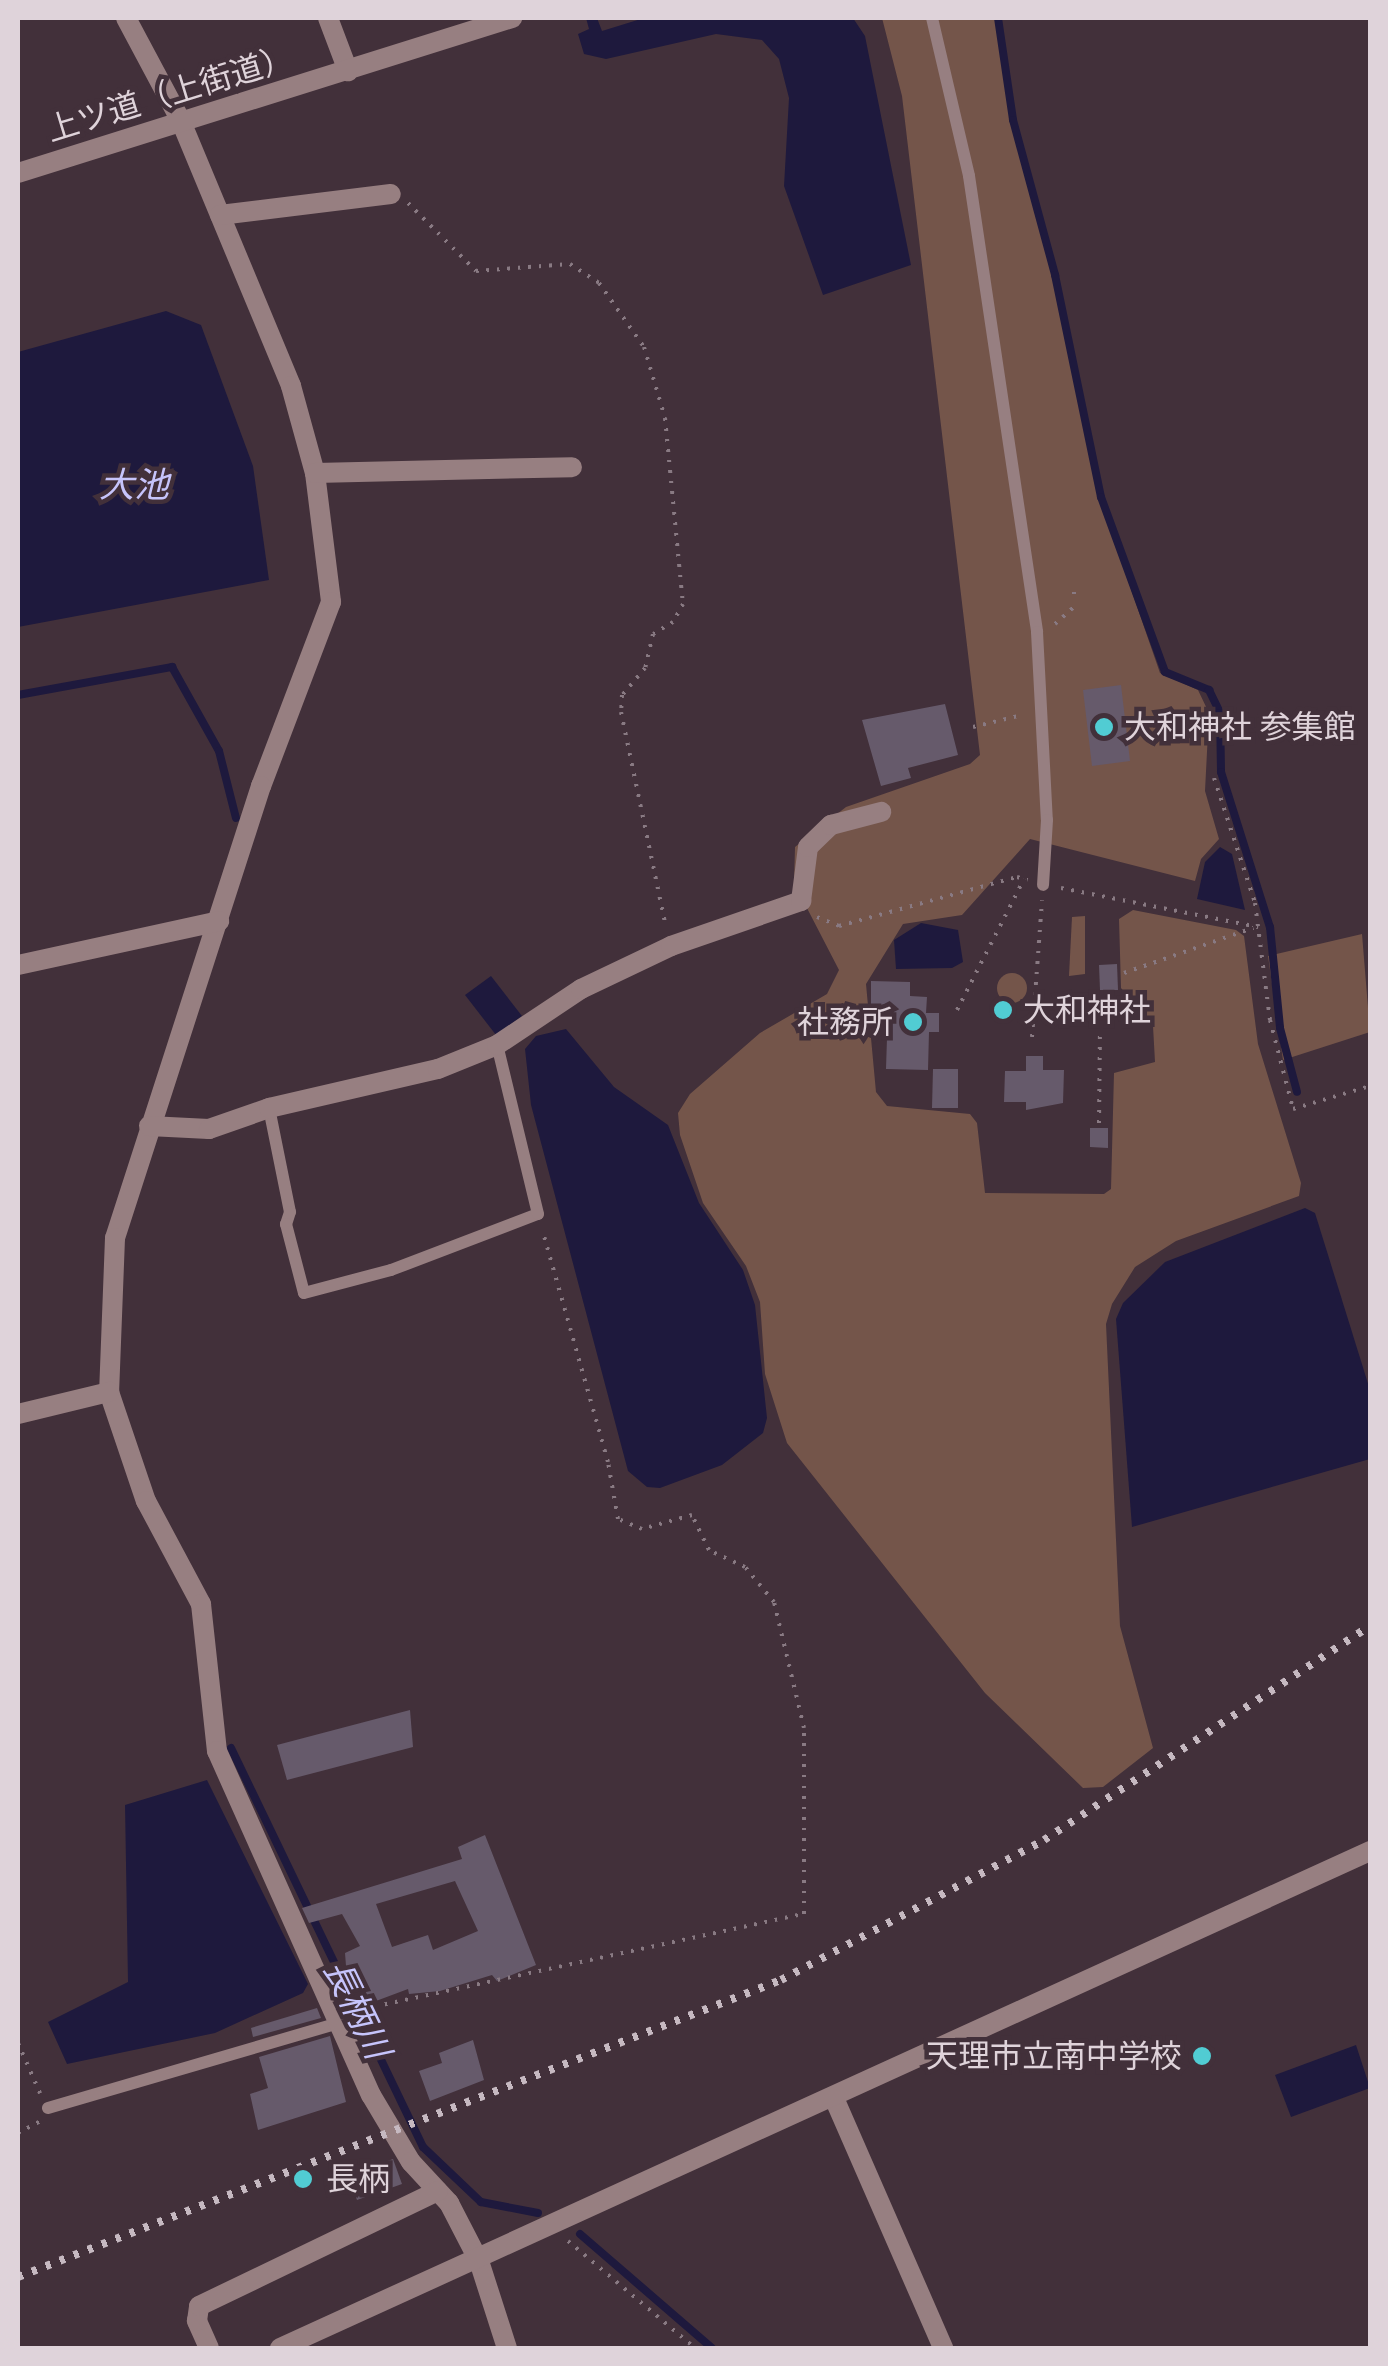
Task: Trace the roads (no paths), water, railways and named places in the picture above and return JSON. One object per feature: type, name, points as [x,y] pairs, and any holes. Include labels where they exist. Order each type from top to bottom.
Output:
[{"type":"street","points":[[126,18],[180,119],[290,386],[315,473],[331,602],[218,921],[115,1238],[108,1392],[146,1500],[202,1604],[217,1750],[371,2094],[411,2162],[438,2190],[479,2261],[507,2348]]},
{"type":"street","points":[[328,18],[348,71]]},
{"type":"street","name":"上ツ道（上街道）","points":[[18,173],[180,119],[512,18]]},
{"type":"street","points":[[220,215],[391,194]]},
{"type":"street","points":[[315,473],[572,466]]},
{"type":"street","points":[[149,1126],[209,1129],[269,1108],[438,1069],[497,1045],[581,989],[670,946],[802,901],[808,847],[831,825],[881,812]]},
{"type":"street","points":[[18,965],[218,921]]},
{"type":"street","points":[[18,1414],[108,1392]]},
{"type":"street","points":[[280,2348],[479,2261],[549,2225],[1370,1852]]},
{"type":"street","points":[[834,2098],[943,2348]]},
{"type":"street","points":[[209,2348],[197,2320],[200,2306],[438,2190]]},
{"type":"lane","points":[[932,18],[969,176],[1037,632],[1043,885]]},
{"type":"lane","points":[[269,1108],[290,1212],[286,1224],[304,1293],[391,1270],[538,1214],[497,1045]]},
{"type":"lane","points":[[48,2108],[338,2023]]},
{"type":"water","points":[[586,18],[597,18],[602,31],[644,18],[853,18],[865,36],[911,265],[823,295],[784,186],[789,98],[779,59],[762,40],[716,34],[606,59],[584,54],[578,34],[589,29]]},
{"type":"water","name":"大池","points":[[166,311],[201,325],[253,466],[269,580],[18,627],[18,352]]},
{"type":"water","points":[[1220,847],[1232,854],[1245,910],[1197,899],[1205,862]]},
{"type":"water","points":[[921,923],[958,930],[963,962],[952,968],[896,969],[894,940]]},
{"type":"water","points":[[491,976],[522,1016],[496,1035],[465,995]]},
{"type":"water","points":[[566,1029],[614,1087],[668,1125],[699,1203],[743,1270],[755,1305],[767,1418],[763,1433],[722,1465],[660,1488],[647,1487],[628,1471],[531,1105],[525,1049],[536,1036]]},
{"type":"water","points":[[1305,1208],[1315,1213],[1370,1390],[1370,1459],[1132,1527],[1116,1319],[1123,1303],[1165,1262]]},
{"type":"water","points":[[207,1780],[308,1984],[303,1993],[215,2033],[67,2064],[48,2022],[128,1982],[125,1805]]},
{"type":"water","points":[[1356,2045],[1370,2088],[1291,2117],[1275,2075]]},
{"type":"waterway","points":[[998,18],[1013,120],[1055,275],[1101,497],[1165,672],[1209,690],[1220,713],[1221,772],[1270,927],[1280,1028],[1297,1092]]},
{"type":"waterway","name":"長柄川","points":[[18,695],[172,667],[219,751],[236,818]]},
{"type":"waterway","name":"長柄川","points":[[231,1748],[423,2147],[481,2202],[538,2213]]},
{"type":"waterway","name":"長柄川","points":[[580,2234],[712,2348]]},
{"type":"railway","points":[[18,2277],[781,1980],[1044,1840],[1370,1626]]},
{"type":"place","name":"大和神社 参集館","points":[[1104,727]]},
{"type":"place","name":"大和神社","points":[[1003,1010]]},
{"type":"place","name":"社務所","points":[[913,1022]]},
{"type":"place","name":"天理市立南中学校","points":[[1202,2056]]},
{"type":"place","name":"長柄","points":[[303,2179]]}]
